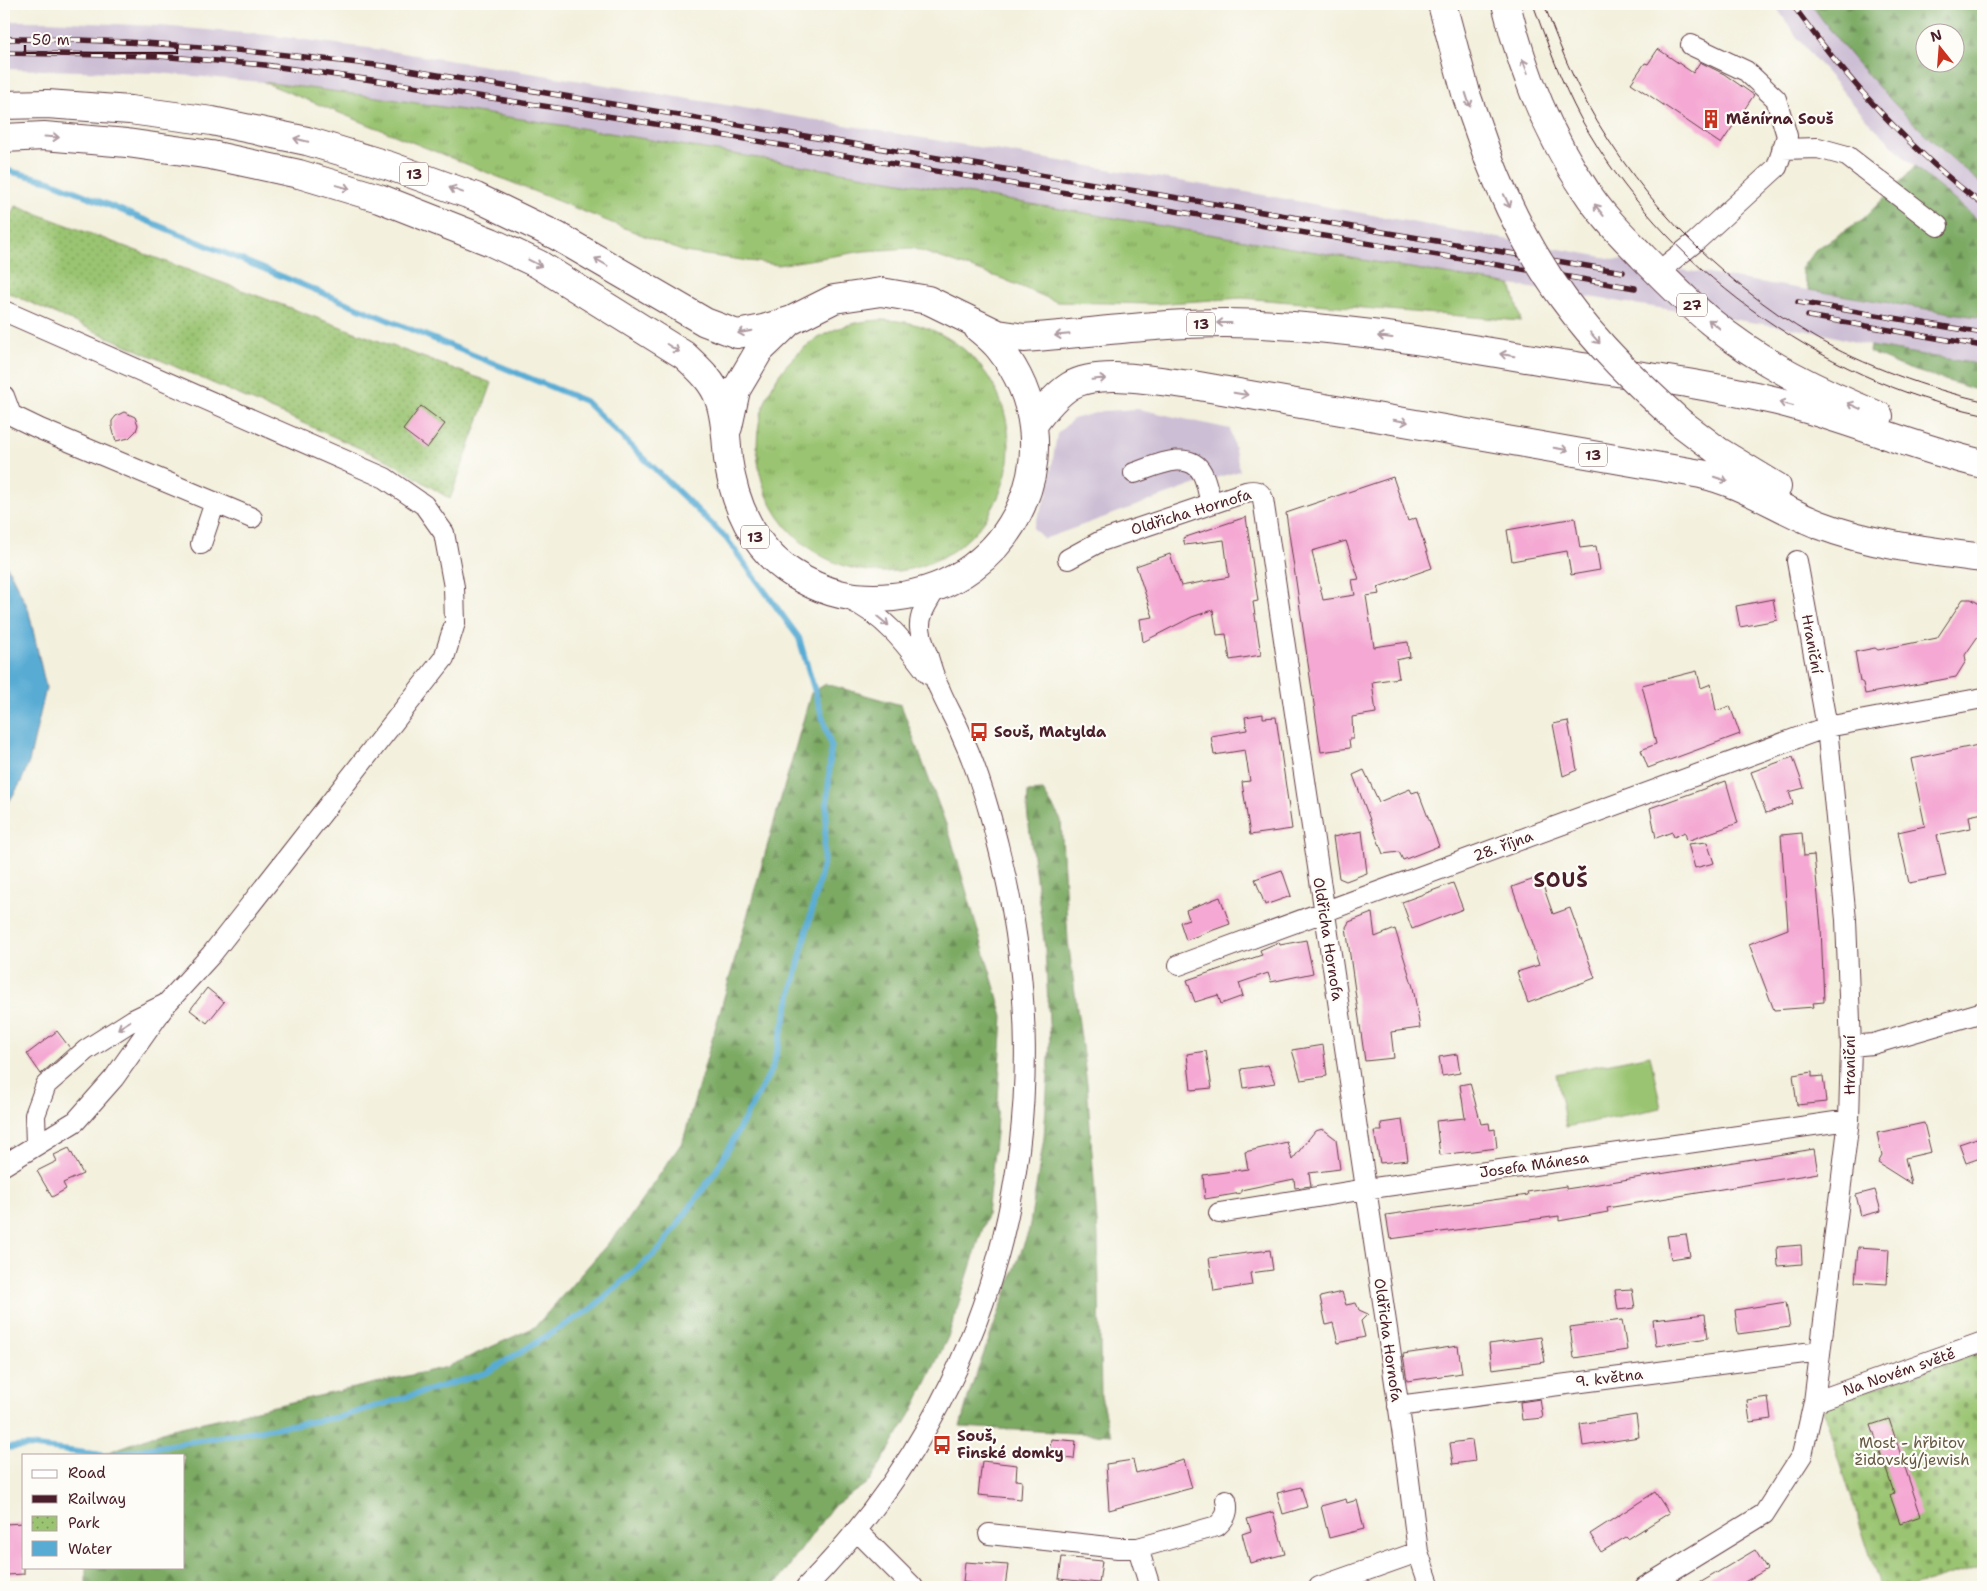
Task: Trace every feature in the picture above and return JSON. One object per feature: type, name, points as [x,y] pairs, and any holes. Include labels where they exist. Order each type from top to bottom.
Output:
[{"type":"highway","points":[[1442,4],[1454,54],[1488,157],[1521,229],[1562,297],[1618,364],[1681,423],[1718,451],[1750,471],[1816,505],[1857,522],[1903,537],[1983,557]]},
{"type":"highway","name":"27","points":[[1506,4],[1514,35],[1544,114],[1585,191],[1610,223],[1712,323],[1791,375],[1851,405],[1887,420],[1983,449]]},
{"type":"highway","name":"13","points":[[4,105],[47,104],[130,110],[212,121],[306,141],[390,166],[476,197],[557,236],[705,322],[737,334],[763,329],[792,320],[834,299],[881,292],[928,300],[998,334],[1024,338],[1156,326],[1226,323],[1316,329],[1434,342],[1706,387],[1779,402],[1931,450],[1983,464]]},
{"type":"highway","name":"13","points":[[4,138],[44,136],[127,143],[211,154],[299,174],[379,198],[491,242],[538,264],[684,355],[705,374],[719,398],[734,488],[746,522],[758,541],[772,557],[792,573],[829,592],[842,596],[879,598],[918,594],[936,588],[964,574],[982,561],[1017,516],[1025,498],[1033,461],[1033,425],[1046,408],[1070,386],[1084,380],[1103,378],[1122,378],[1193,386],[1701,474],[1730,482],[1789,512],[1853,536],[1910,548],[1983,557]]},
{"type":"highway","points":[[726,434],[736,390],[759,351],[792,320]]},
{"type":"highway","points":[[970,321],[999,348],[1017,377],[1028,404],[1033,425]]},
{"type":"street","points":[[1658,272],[1707,232],[1777,166],[1787,136],[1776,99],[1746,72],[1691,45]]},
{"type":"street","points":[[1782,149],[1818,148],[1847,156],[1938,226]]},
{"type":"street","points":[[4,314],[385,478],[424,505],[444,533],[454,587],[455,623],[444,658],[211,955],[168,1003],[114,1078],[76,1122],[4,1165]]},
{"type":"street","points":[[4,396],[11,415],[40,430],[252,518]]},
{"type":"street","points":[[1134,473],[1173,461],[1190,462],[1202,472],[1211,503]]},
{"type":"street","name":"Oldřicha Hornofa","points":[[1068,558],[1101,542],[1211,503],[1251,491],[1261,494],[1263,499],[1418,1552],[1430,1587]]},
{"type":"street","points":[[200,544],[216,502]]},
{"type":"street","name":"Hraniční","points":[[1645,1587],[1764,1514],[1802,1455],[1814,1402],[1849,1120],[1851,1046],[1846,920],[1827,727],[1797,561]]},
{"type":"street","points":[[806,1587],[836,1557],[876,1508],[924,1436],[975,1329],[991,1285],[1006,1230],[1024,1119],[1023,994],[1006,882],[998,844],[978,776],[962,734],[938,687],[920,629],[922,612],[936,588]]},
{"type":"street","points":[[842,596],[868,610],[892,628],[938,687]]},
{"type":"street","points":[[1827,727],[1983,698]]},
{"type":"street","name":"28. října","points":[[1179,965],[1827,727]]},
{"type":"street","points":[[36,1145],[35,1115],[46,1085],[86,1050],[133,1020],[168,1003]]},
{"type":"street","points":[[1851,1046],[1873,1044],[1983,1012]]},
{"type":"street","name":"Josefa Mánesa","points":[[1219,1212],[1366,1189],[1849,1120]]},
{"type":"street","name":"Na Novém světě","points":[[1814,1402],[1983,1342]]},
{"type":"street","name":"9. května","points":[[1398,1406],[1820,1351]]},
{"type":"street","points":[[989,1534],[1118,1548],[1138,1548],[1217,1526],[1226,1516],[1228,1509],[1226,1500]]},
{"type":"street","points":[[857,1530],[912,1587]]},
{"type":"street","points":[[1138,1548],[1150,1587]]},
{"type":"street","points":[[1319,1587],[1418,1552]]},
{"type":"shaded area","points":[[1774,4],[1811,4],[1824,22],[1890,99],[1941,150],[1983,185],[1983,224],[1921,173],[1867,120],[1799,40]]},
{"type":"shaded area","points":[[4,21],[160,26],[268,35],[384,50],[588,82],[1258,194],[1614,259],[1983,318],[1983,365],[1870,346],[1821,333],[1511,285],[580,128],[377,97],[263,82],[157,73],[4,69]]},
{"type":"shaded area","points":[[1139,409],[1230,429],[1240,471],[1205,481],[1044,539],[1033,528],[1047,495],[1057,434],[1073,419],[1103,411]]},
{"type":"green space","points":[[1811,4],[1983,4],[1983,185],[1913,122],[1849,54]]},
{"type":"green space","points":[[263,82],[377,97],[580,128],[1511,285],[1521,321],[1242,298],[1153,304],[1057,302],[1003,279],[912,248],[864,251],[778,265],[684,252]]},
{"type":"green space","points":[[1915,167],[1983,224],[1983,318],[1809,290],[1801,269],[1815,250],[1863,219]]},
{"type":"green space","points":[[16,206],[492,383],[450,499],[391,462],[4,291],[4,232]]},
{"type":"green space","points":[[883,320],[920,325],[953,341],[972,357],[988,376],[1004,409],[1009,446],[1004,483],[988,516],[972,535],[953,551],[920,567],[883,572],[846,567],[813,551],[794,535],[778,516],[762,483],[757,446],[762,409],[778,376],[794,357],[813,341],[846,325]]},
{"type":"green space","points":[[1870,346],[1983,365],[1983,392],[1906,368],[1869,352]]},
{"type":"green space","points":[[826,684],[901,705],[950,835],[1003,1016],[996,1133],[987,1215],[948,1337],[912,1412],[870,1481],[832,1507],[774,1587],[86,1587],[86,1568],[185,1568],[185,1454],[104,1454],[168,1430],[447,1367],[535,1327],[626,1223],[683,1141],[811,693]]},
{"type":"green space","points":[[1043,791],[1061,820],[1068,940],[1087,1084],[1098,1236],[1101,1396],[1107,1425],[1112,1435],[960,1427],[969,1394],[1029,1230],[1044,1138],[1050,1042],[1045,948],[1027,810],[1028,792]]},
{"type":"green space","points":[[1650,1055],[1661,1108],[1566,1127],[1556,1074]]},
{"type":"green space","name":"Most - hřbitov židovský/jewish","points":[[1983,1350],[1983,1565],[1912,1587],[1880,1587],[1822,1406]]},
{"type":"water","points":[[4,562],[28,608],[46,688],[29,762],[21,782],[4,810]]},
{"type":"building","name":"Měnírna Souš","points":[[1658,49],[1693,73],[1700,62],[1724,74],[1754,95],[1721,144],[1631,83]]},
{"type":"building","points":[[421,406],[445,424],[427,448],[403,430]]},
{"type":"building","points":[[124,412],[135,417],[138,425],[136,431],[129,438],[116,441],[112,421],[116,416]]},
{"type":"building","points":[[1393,477],[1408,521],[1416,518],[1432,568],[1378,587],[1380,594],[1366,596],[1374,647],[1408,642],[1410,657],[1396,660],[1399,678],[1372,682],[1376,713],[1352,717],[1353,739],[1349,739],[1350,748],[1321,752],[1286,513]],"holes":[[[1346,541],[1359,579],[1352,580],[1355,595],[1323,600],[1312,551]]]},
{"type":"building","points":[[1246,517],[1258,601],[1253,602],[1261,655],[1230,660],[1226,634],[1217,635],[1213,610],[1192,617],[1143,642],[1140,619],[1153,617],[1136,566],[1170,554],[1181,586],[1229,577],[1224,540],[1185,545],[1183,538]]},
{"type":"building","points":[[1575,518],[1580,548],[1596,546],[1600,570],[1571,575],[1567,551],[1512,561],[1507,530]]},
{"type":"building","points":[[1773,599],[1777,620],[1740,627],[1736,606]]},
{"type":"building","points":[[1963,599],[1971,599],[1983,606],[1983,629],[1965,655],[1966,661],[1956,677],[1865,694],[1863,683],[1860,681],[1855,652],[1875,648],[1878,650],[1937,638]]},
{"type":"building","points":[[1697,671],[1701,688],[1711,684],[1716,711],[1730,706],[1740,734],[1648,768],[1641,750],[1656,744],[1642,685]]},
{"type":"building","points":[[1263,714],[1263,718],[1276,717],[1292,829],[1250,835],[1242,782],[1250,781],[1245,750],[1214,755],[1211,736],[1247,730],[1245,717]]},
{"type":"building","points":[[1568,721],[1577,770],[1563,776],[1553,724]]},
{"type":"building","points":[[1983,744],[1983,813],[1969,816],[1971,828],[1937,835],[1946,876],[1909,883],[1898,832],[1925,826],[1911,759]]},
{"type":"building","points":[[1793,757],[1804,788],[1789,792],[1793,804],[1766,813],[1751,772]]},
{"type":"building","points":[[1364,770],[1379,802],[1410,789],[1412,793],[1418,791],[1439,846],[1403,860],[1399,852],[1383,854],[1353,775]]},
{"type":"building","points":[[1726,781],[1738,823],[1687,841],[1685,832],[1674,837],[1672,832],[1656,838],[1650,808]]},
{"type":"building","points":[[1362,831],[1367,873],[1346,881],[1339,878],[1333,837]]},
{"type":"building","points":[[1802,833],[1804,856],[1814,855],[1821,927],[1824,1002],[1813,1003],[1814,1007],[1774,1010],[1749,944],[1788,929],[1781,835]]},
{"type":"building","points":[[1707,842],[1714,863],[1695,868],[1688,844]]},
{"type":"building","points":[[1282,870],[1291,896],[1265,905],[1255,879]]},
{"type":"building","points":[[1540,877],[1553,914],[1570,908],[1595,978],[1528,1003],[1517,972],[1539,965],[1512,887]]},
{"type":"building","points":[[1453,883],[1463,909],[1412,929],[1402,902]]},
{"type":"building","points":[[1220,897],[1230,924],[1186,940],[1180,922],[1189,919],[1186,910]]},
{"type":"building","points":[[1372,913],[1375,937],[1395,929],[1413,987],[1420,1028],[1391,1032],[1394,1058],[1365,1061],[1346,927],[1349,922]]},
{"type":"building","points":[[1306,940],[1313,973],[1271,982],[1268,973],[1239,983],[1243,996],[1221,1004],[1218,995],[1195,1002],[1187,980],[1262,955],[1260,950],[1279,942],[1280,945]]},
{"type":"building","points":[[207,988],[224,1002],[207,1023],[190,1010]]},
{"type":"building","points":[[57,1031],[70,1048],[41,1074],[27,1054]]},
{"type":"building","points":[[1323,1045],[1327,1076],[1301,1080],[1292,1050]]},
{"type":"building","points":[[1206,1051],[1212,1088],[1191,1090],[1187,1054]]},
{"type":"building","points":[[1457,1054],[1460,1073],[1442,1076],[1439,1057]]},
{"type":"building","points":[[1268,1065],[1275,1083],[1244,1088],[1241,1069]]},
{"type":"building","points":[[1812,1072],[1812,1077],[1823,1076],[1826,1102],[1797,1105],[1793,1075]]},
{"type":"building","points":[[1470,1083],[1481,1124],[1489,1123],[1490,1130],[1495,1129],[1497,1148],[1440,1155],[1436,1121],[1465,1118],[1460,1085]]},
{"type":"building","points":[[1402,1120],[1408,1160],[1380,1163],[1374,1131],[1382,1131],[1381,1123]]},
{"type":"building","points":[[1924,1123],[1931,1152],[1905,1158],[1911,1184],[1878,1163],[1882,1156],[1877,1133]]},
{"type":"building","points":[[1323,1129],[1336,1139],[1340,1169],[1309,1173],[1311,1186],[1295,1188],[1294,1179],[1241,1190],[1241,1193],[1205,1199],[1203,1175],[1248,1169],[1245,1152],[1287,1142],[1292,1160],[1315,1131]]},
{"type":"building","points":[[1980,1137],[1983,1157],[1966,1163],[1959,1144]]},
{"type":"building","points":[[69,1148],[83,1174],[63,1183],[66,1189],[52,1197],[37,1171],[57,1161],[54,1155]]},
{"type":"building","points":[[1814,1149],[1818,1173],[1607,1208],[1608,1212],[1559,1221],[1559,1216],[1390,1239],[1386,1215],[1528,1195],[1527,1192],[1566,1186],[1566,1189]]},
{"type":"building","points":[[1875,1190],[1881,1211],[1861,1216],[1856,1195]]},
{"type":"building","points":[[1686,1234],[1690,1256],[1671,1259],[1667,1236]]},
{"type":"building","points":[[1801,1245],[1802,1264],[1778,1266],[1777,1247]]},
{"type":"building","points":[[1858,1247],[1889,1249],[1887,1284],[1855,1282]]},
{"type":"building","points":[[1270,1250],[1273,1270],[1250,1273],[1252,1285],[1214,1291],[1209,1258]]},
{"type":"building","points":[[1632,1289],[1635,1308],[1618,1310],[1615,1290]]},
{"type":"building","points":[[1342,1292],[1346,1305],[1356,1303],[1359,1310],[1368,1314],[1361,1321],[1365,1337],[1338,1343],[1333,1323],[1326,1325],[1320,1297]]},
{"type":"building","points":[[1786,1302],[1790,1327],[1738,1334],[1735,1310]]},
{"type":"building","points":[[1705,1314],[1708,1338],[1656,1346],[1653,1320]]},
{"type":"building","points":[[1622,1320],[1627,1350],[1574,1358],[1570,1327]]},
{"type":"building","points":[[1541,1337],[1545,1362],[1492,1369],[1489,1344]]},
{"type":"building","points":[[1458,1346],[1462,1373],[1407,1381],[1403,1354]]},
{"type":"building","points":[[1768,1397],[1771,1419],[1750,1422],[1747,1400]]},
{"type":"building","points":[[1540,1399],[1543,1418],[1522,1420],[1520,1402]]},
{"type":"building","points":[[1636,1415],[1639,1437],[1583,1446],[1580,1424]]},
{"type":"building","points":[[1889,1419],[1921,1516],[1900,1523],[1890,1495],[1894,1493],[1871,1425]]},
{"type":"building","points":[[1051,1439],[1076,1441],[1074,1459],[1049,1457]]},
{"type":"building","points":[[1472,1440],[1475,1461],[1453,1464],[1450,1443]]},
{"type":"building","points":[[1133,1460],[1136,1473],[1184,1460],[1192,1488],[1109,1510],[1106,1464]]},
{"type":"building","points":[[982,1461],[1017,1465],[1016,1480],[1022,1481],[1021,1499],[978,1495]]},
{"type":"building","points":[[1301,1487],[1307,1507],[1283,1514],[1277,1493]]},
{"type":"building","points":[[1655,1492],[1669,1513],[1628,1539],[1626,1537],[1601,1552],[1590,1534]]},
{"type":"building","points":[[1346,1499],[1347,1503],[1357,1500],[1364,1529],[1329,1538],[1321,1506]]},
{"type":"building","points":[[1273,1512],[1285,1554],[1250,1563],[1242,1534],[1251,1531],[1247,1519]]},
{"type":"building","points":[[22,1523],[22,1568],[24,1568],[24,1574],[7,1575],[4,1524]]},
{"type":"building","points":[[1755,1550],[1767,1569],[1736,1587],[1693,1587]]},
{"type":"building","points":[[1062,1557],[1102,1561],[1099,1583],[1059,1579]]},
{"type":"building","points":[[965,1562],[1008,1565],[1005,1587],[975,1587],[975,1584],[963,1582]]},
{"type":"waterway","points":[[4,170],[50,181],[585,401],[726,538],[799,638],[831,746],[823,865],[773,1067],[716,1171],[660,1249],[591,1309],[486,1373],[340,1417],[116,1454]]},
{"type":"waterway","points":[[4,1448],[28,1446],[95,1454]]},
{"type":"tram line","points":[[1533,4],[1567,91],[1581,119],[1615,172],[1655,222],[1701,268],[1751,309],[1805,345],[1862,375],[1922,398],[1983,414]]},
{"type":"tram line","points":[[1544,4],[1563,54],[1597,122],[1621,159],[1648,194],[1709,259],[1778,314],[1833,347],[1874,366],[1918,383],[1983,401]]},
{"type":"railway","points":[[1792,4],[1834,59],[1880,112],[1930,161],[1983,205]]},
{"type":"railway","points":[[4,39],[52,39],[194,46],[384,66],[1623,272]]},
{"type":"railway","points":[[4,53],[158,56],[265,65],[379,81],[583,112],[1635,288]]},
{"type":"railway","points":[[1798,302],[1983,333]]},
{"type":"railway","points":[[1808,316],[1983,346]]},
{"type":"place","name":"Měnírna Souš","points":[[1711,119]]},
{"type":"place","name":"Souš, Matylda","points":[[979,732]]},
{"type":"place","name":"Souš, Finské domky","points":[[942,1445]]},
{"type":"district","name":"SOUŠ","points":[[1561,880]]}]
